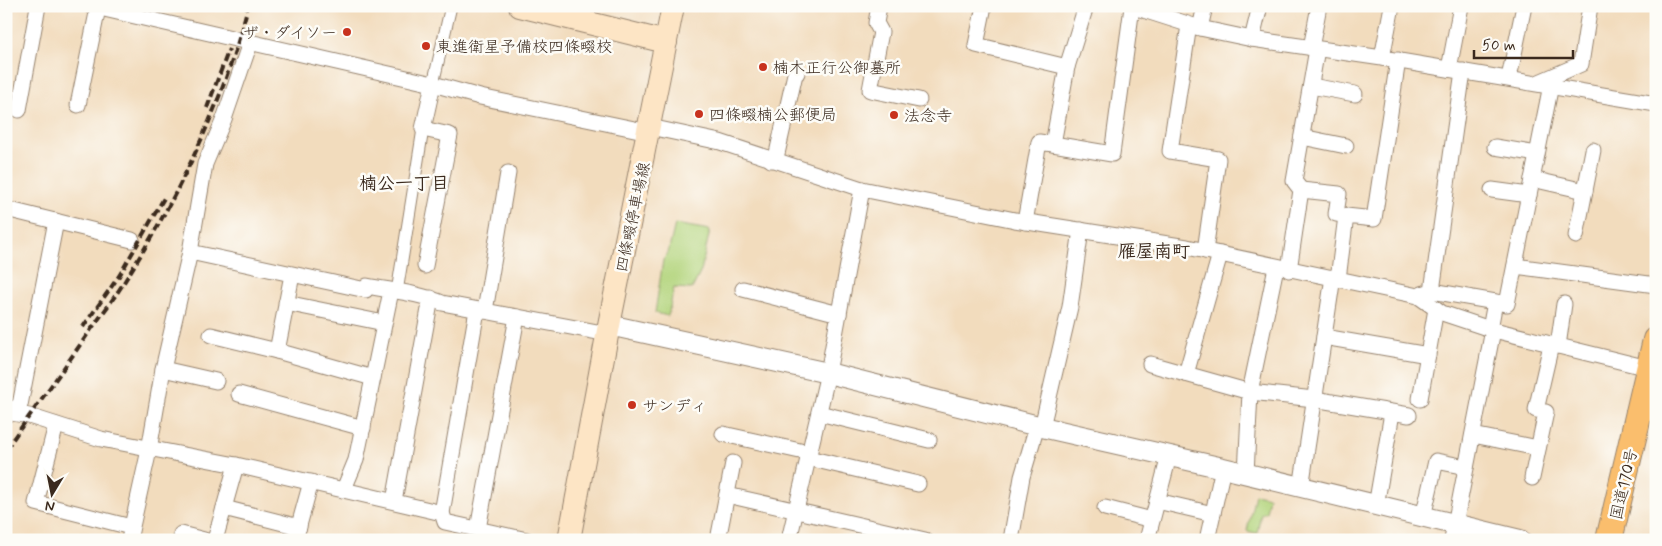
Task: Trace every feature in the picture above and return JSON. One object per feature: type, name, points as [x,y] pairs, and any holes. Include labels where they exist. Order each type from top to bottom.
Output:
[{"type":"highway","name":"国道170号","points":[[1609,540],[1652,369],[1656,340]]},
{"type":"main road","points":[[520,6],[666,42]]},
{"type":"main road","name":"四條畷停車場線","points":[[569,540],[673,6]]},
{"type":"street","points":[[19,110],[38,6]]},
{"type":"street","points":[[344,489],[356,460],[384,323],[394,291],[423,128],[451,6]]},
{"type":"street","points":[[879,6],[876,23],[881,32],[870,90],[919,100]]},
{"type":"street","points":[[984,6],[976,45],[1068,67]]},
{"type":"street","points":[[1053,144],[1068,67],[1086,6]]},
{"type":"street","points":[[1205,251],[1218,159],[1170,151],[1195,26],[1206,6]]},
{"type":"street","points":[[1252,39],[1260,6]]},
{"type":"street","points":[[1319,6],[1311,86],[1294,181],[1301,190],[1339,194],[1336,214],[1374,220],[1398,60]]},
{"type":"street","points":[[1382,58],[1392,6]]},
{"type":"street","points":[[1461,6],[1456,70],[1425,293],[1436,309],[1442,313],[1491,330],[1652,369]]},
{"type":"street","points":[[1510,78],[1524,6]]},
{"type":"street","points":[[1535,83],[1581,64],[1590,6]]},
{"type":"street","points":[[78,105],[94,7],[433,84],[480,97],[720,142],[862,189],[1025,222],[1205,251],[1335,278],[1507,304],[1551,85]]},
{"type":"street","points":[[1025,222],[1039,142],[1112,154],[1137,7],[1195,26],[1252,39],[1510,78],[1656,104]]},
{"type":"street","points":[[56,425],[36,503],[130,534],[149,450],[163,369],[190,252],[205,164],[224,118],[250,43]]},
{"type":"street","points":[[771,160],[776,158],[797,72]]},
{"type":"street","points":[[1311,86],[1355,94]]},
{"type":"street","points":[[423,128],[450,135],[425,266]]},
{"type":"street","points":[[1302,137],[1346,146]]},
{"type":"street","points":[[1495,147],[1537,154]]},
{"type":"street","points":[[1576,236],[1593,150]]},
{"type":"street","points":[[508,173],[442,513],[445,522],[527,540]]},
{"type":"street","points":[[1532,179],[1585,191]]},
{"type":"street","points":[[789,540],[828,373],[862,189]]},
{"type":"street","points":[[1246,474],[1250,392],[1301,190]]},
{"type":"street","points":[[1492,190],[1529,195]]},
{"type":"street","points":[[6,209],[132,240]]},
{"type":"street","points":[[1301,488],[1324,337],[1346,216]]},
{"type":"street","points":[[7,412],[20,405],[56,221]]},
{"type":"street","points":[[1016,539],[1022,477],[1040,427],[1070,307],[1080,230]]},
{"type":"street","points":[[190,252],[366,290],[368,286],[516,317],[609,330],[828,373],[1040,427],[1223,468],[1423,517],[1454,532],[1520,540]]},
{"type":"street","points":[[1186,374],[1220,254]]},
{"type":"street","points":[[1514,266],[1656,285]]},
{"type":"street","points":[[277,350],[292,275]]},
{"type":"street","points":[[743,289],[839,314]]},
{"type":"street","points":[[394,501],[430,298]]},
{"type":"street","points":[[1454,532],[1473,435],[1495,302]]},
{"type":"street","points":[[286,303],[384,323]]},
{"type":"street","points":[[1532,478],[1546,412],[1536,410],[1555,346],[1564,304]]},
{"type":"street","points":[[1420,399],[1436,309]]},
{"type":"street","points":[[478,529],[516,317]]},
{"type":"street","points":[[211,335],[277,350],[372,378]]},
{"type":"street","points":[[1324,337],[1428,355]]},
{"type":"street","points":[[1150,364],[1250,392],[1314,399],[1408,415]]},
{"type":"street","points":[[163,369],[216,381]]},
{"type":"street","points":[[239,394],[363,428]]},
{"type":"street","points":[[7,412],[30,416],[101,439],[149,450],[236,464],[442,513]]},
{"type":"street","points":[[819,413],[929,440]]},
{"type":"street","points":[[1376,506],[1392,413]]},
{"type":"street","points":[[723,434],[918,484]]},
{"type":"street","points":[[1473,435],[1538,448]]},
{"type":"street","points":[[1147,540],[1169,456]]},
{"type":"street","points":[[1423,517],[1436,461],[1466,467]]},
{"type":"street","points":[[718,540],[733,463]]},
{"type":"street","points":[[215,540],[236,464]]},
{"type":"street","points":[[1207,540],[1223,468]]},
{"type":"street","points":[[224,508],[297,533],[312,482]]},
{"type":"street","points":[[727,496],[925,540]]},
{"type":"street","points":[[1157,501],[1213,514]]},
{"type":"street","points":[[1105,508],[1152,520]]},
{"type":"green space","points":[[675,224],[710,230],[701,271],[692,289],[674,288],[668,316],[655,313],[663,260],[668,253]]},
{"type":"green space","points":[[1255,494],[1269,497],[1266,512],[1261,514],[1257,533],[1247,531]]},
{"type":"railway","points":[[6,449],[116,294],[146,247],[182,181],[213,113],[238,42],[248,6]]},
{"type":"railway","points":[[207,108],[229,49]]},
{"type":"railway","points":[[83,327],[119,276],[164,198]]},
{"type":"place","name":"ザ・ダイソー","points":[[347,32]]},
{"type":"place","name":"東進衛星予備校四條畷校","points":[[426,46]]},
{"type":"place","name":"楠木正行公御墓所","points":[[763,67]]},
{"type":"place","name":"四條畷楠公郵便局","points":[[699,114]]},
{"type":"place","name":"法念寺","points":[[894,115]]},
{"type":"place","name":"サンディ","points":[[632,405]]},
{"type":"district","name":"楠公一丁目","points":[[404,183]]},
{"type":"district","name":"雁屋南町","points":[[1154,251]]}]
